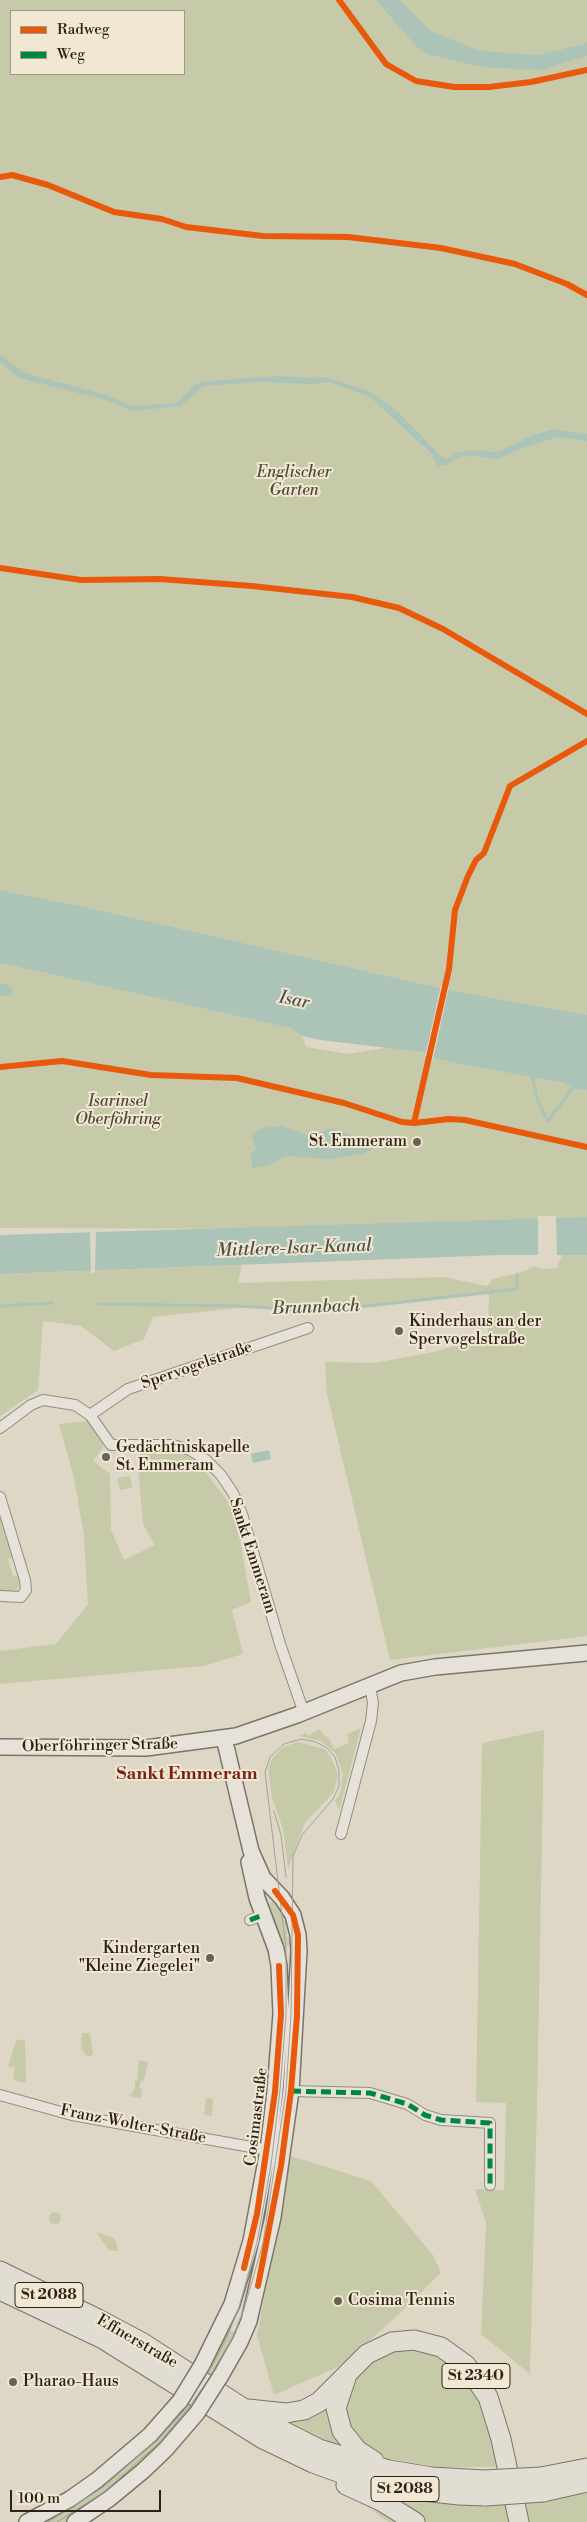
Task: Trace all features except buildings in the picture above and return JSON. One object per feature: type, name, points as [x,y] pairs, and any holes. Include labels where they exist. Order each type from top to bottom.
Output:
[{"type":"highway","name":"Effnerstraße","points":[[0,2272],[98,2318],[135,2339],[238,2415]]},
{"type":"highway","name":"Effnerstraße","points":[[0,2290],[103,2339],[238,2415]]},
{"type":"highway","name":"St 2340","points":[[238,2415],[304,2410],[319,2402],[357,2362],[378,2347],[404,2340],[429,2343],[441,2347],[466,2365],[478,2379],[495,2417],[519,2522]]},
{"type":"highway","name":"St 2340","points":[[348,2373],[336,2408],[342,2431],[357,2450],[389,2470]]},
{"type":"highway","name":"St 2088","points":[[238,2415],[288,2452],[326,2468],[396,2488],[485,2488],[587,2482]]},
{"type":"highway","name":"St 2088","points":[[238,2415],[319,2448],[389,2470],[485,2488]]},
{"type":"highway","points":[[326,2468],[344,2483],[381,2501],[415,2522]]},
{"type":"highway","name":"St 2088","points":[[542,2484],[587,2468]]},
{"type":"main road","name":"Oberföhringer Straße","points":[[0,1747],[146,1748],[224,1738],[246,1734],[304,1713],[401,1673],[422,1668],[587,1653]]},
{"type":"main road","name":"Cosimastraße","points":[[75,2522],[109,2499],[143,2471],[166,2449],[197,2413],[220,2377],[246,2330],[273,2217],[291,2090],[297,2016],[298,1940],[293,1915],[282,1898],[263,1878],[251,1851],[224,1738]]},
{"type":"main road","name":"Cosimastraße","points":[[27,2522],[70,2499],[97,2480],[150,2435],[180,2401],[223,2325],[244,2268],[257,2214],[268,2150],[278,2054],[281,1982],[276,1950],[258,1915],[248,1864],[251,1851]]},
{"type":"main road","points":[[258,1915],[262,1904],[268,1898],[282,1898]]},
{"type":"street","name":"Spervogelstraße","points":[[90,1415],[128,1389],[308,1328]]},
{"type":"street","name":"Sankt Emmeram","points":[[0,1428],[31,1405],[43,1400],[75,1405],[90,1415],[112,1444],[173,1445],[190,1450],[206,1460],[221,1475],[233,1493],[250,1538],[280,1644],[304,1713]]},
{"type":"street","points":[[0,1496],[26,1580],[26,1590],[21,1597],[0,1596]]},
{"type":"street","points":[[341,1834],[371,1721],[374,1703],[370,1686]]},
{"type":"street","points":[[291,2090],[370,2093],[407,2104],[425,2115],[440,2120],[490,2123],[490,2185]]},
{"type":"street","name":"Franz-Wolter-Straße","points":[[0,2095],[75,2116],[268,2150]]},
{"type":"green space","name":"Englischer Garten","points":[[0,0],[587,0],[587,1015],[449,990],[90,908],[0,890]]},
{"type":"green space","name":"Isarinsel Oberföhring","points":[[0,963],[290,1028],[302,1036],[306,1047],[348,1054],[385,1048],[413,1050],[470,1066],[564,1083],[573,1088],[587,1090],[587,1217],[285,1229],[0,1228]]},
{"type":"green space","points":[[562,1255],[587,1255],[587,1636],[390,1660],[327,1394],[325,1362],[374,1363],[438,1351],[488,1335],[489,1294],[308,1314],[248,1307],[153,1317],[144,1339],[114,1351],[81,1326],[43,1321],[38,1390],[0,1416],[0,1274],[242,1265],[238,1283],[444,1277],[487,1286],[493,1279],[525,1271],[534,1266],[543,1269],[557,1268]]},
{"type":"green space","points":[[88,1421],[104,1446],[93,1461],[110,1474],[111,1530],[124,1560],[155,1545],[143,1524],[138,1469],[145,1466],[170,1464],[168,1459],[143,1460],[139,1454],[167,1449],[190,1457],[204,1470],[235,1511],[251,1602],[232,1610],[243,1654],[203,1666],[0,1684],[0,1651],[56,1644],[88,1604],[84,1536],[74,1478],[59,1424]]},
{"type":"green space","points":[[130,1476],[132,1488],[120,1490],[117,1478]]},
{"type":"green space","points":[[0,1506],[15,1557],[8,1559],[13,1577],[20,1575],[19,1587],[12,1592],[0,1591]]},
{"type":"green space","points":[[361,1728],[339,1811],[335,1801],[340,1794],[343,1774],[336,1754],[321,1741],[298,1736],[306,1733],[308,1736],[320,1729],[325,1737],[328,1737],[334,1749],[349,1743],[347,1734]]},
{"type":"green space","points":[[544,1730],[530,2374],[481,2334],[486,2223],[475,2189],[504,2190],[506,2103],[476,2102],[482,1743]]},
{"type":"green space","points":[[298,1742],[325,1749],[332,1759],[338,1775],[333,1793],[306,1822],[288,1869],[283,1829],[272,1798],[268,1768],[272,1759],[283,1747]]},
{"type":"green space","points":[[277,1901],[282,1904],[287,1920],[287,1937],[291,1937],[291,1947],[282,1943],[266,1908],[271,1902]]},
{"type":"green space","points":[[82,2033],[90,2033],[93,2053],[91,2056],[87,2056],[81,2049]]},
{"type":"green space","points":[[17,2039],[25,2041],[26,2083],[13,2080],[15,2068],[8,2066]]},
{"type":"green space","points":[[139,2060],[148,2062],[144,2080],[139,2087],[142,2090],[141,2098],[130,2096],[135,2088],[135,2080],[137,2080]]},
{"type":"green space","points":[[206,2098],[213,2099],[212,2116],[204,2115]]},
{"type":"green space","name":"Cosima Tennis","points":[[291,2156],[371,2181],[433,2255],[441,2273],[384,2328],[338,2367],[274,2395],[257,2336]]},
{"type":"green space","points":[[53,2212],[57,2212],[61,2218],[57,2224],[53,2224],[49,2220],[49,2216]]},
{"type":"green space","points":[[96,2232],[114,2238],[119,2251],[109,2250]]},
{"type":"green space","points":[[224,2328],[239,2334],[207,2392],[418,2485],[205,2395],[166,2444],[79,2515],[66,2522],[40,2522],[122,2469],[196,2385]]},
{"type":"green space","points":[[401,2347],[433,2351],[460,2369],[481,2401],[499,2467],[439,2467],[383,2458],[366,2450],[343,2424],[345,2390],[366,2361]]},
{"type":"green space","points":[[329,2398],[350,2454],[273,2419]]},
{"type":"green space","points":[[367,2487],[587,2490],[587,2522],[388,2522],[367,2506]]},
{"type":"water","points":[[376,0],[399,0],[432,32],[481,51],[538,55],[587,43],[587,56],[542,70],[482,67],[427,54],[415,45]]},
{"type":"water","points":[[0,355],[25,373],[106,395],[132,406],[177,403],[195,384],[207,381],[277,376],[325,377],[369,391],[398,412],[443,458],[448,458],[457,453],[476,450],[498,452],[533,435],[555,429],[587,434],[587,441],[558,437],[522,448],[496,460],[476,456],[460,457],[446,465],[438,466],[431,453],[370,397],[330,382],[311,384],[261,382],[203,386],[181,406],[132,411],[109,401],[19,378],[0,362]]},
{"type":"water","name":"Isar","points":[[0,890],[90,908],[449,990],[587,1015],[587,1090],[573,1088],[564,1083],[438,1059],[422,1052],[320,1040],[302,1036],[290,1028],[0,963]]},
{"type":"water","points":[[0,983],[11,986],[13,990],[12,996],[0,996]]},
{"type":"water","points":[[282,1126],[310,1136],[331,1128],[353,1136],[365,1136],[376,1146],[362,1154],[331,1159],[285,1156],[267,1166],[252,1168],[251,1154],[256,1148],[251,1135],[262,1128]]},
{"type":"water","name":"Mittlere-Isar-Kanal","points":[[587,1217],[587,1255],[500,1255],[0,1274],[0,1235]]},
{"type":"water","points":[[269,1450],[271,1459],[253,1463],[251,1454]]},
{"type":"pier","points":[[441,985],[449,987],[433,1059],[425,1056]]},
{"type":"pier","points":[[538,1216],[556,1216],[557,1257],[538,1257]]},
{"type":"pier","points":[[96,1229],[95,1273],[91,1273],[90,1232],[87,1230]]},
{"type":"waterway","name":"Brunnbach","points":[[532,1075],[537,1099],[548,1121],[574,1086]]},
{"type":"waterway","name":"Brunnbach","points":[[99,1304],[238,1306],[322,1311],[517,1289],[517,1275]]},
{"type":"waterway","name":"Brunnbach","points":[[0,1306],[53,1303]]},
{"type":"tram line","points":[[48,2522],[102,2488],[156,2440],[186,2405],[212,2366],[227,2337],[239,2307],[257,2242],[271,2165],[286,2015],[286,1949],[265,1772],[270,1757],[284,1744],[301,1739],[316,1742],[327,1748],[335,1757],[339,1770],[339,1786],[333,1799],[302,1835],[293,1856],[291,2015],[286,2091],[263,2243],[244,2309],[232,2339],[216,2369],[189,2407],[159,2443],[104,2492],[57,2522]]},
{"type":"tram line","points":[[274,1811],[281,1835],[286,1877]]},
{"type":"marked path","points":[[250,1920],[263,1915]]},
{"type":"marked path","points":[[291,2091],[370,2093],[407,2104],[425,2115],[441,2120],[490,2123],[490,2185]]},
{"type":"cycle path","points":[[339,0],[386,64],[416,81],[454,87],[489,87],[531,82],[587,70]]},
{"type":"cycle path","points":[[0,177],[12,175],[48,185],[114,212],[162,219],[186,227],[263,236],[348,237],[441,248],[515,264],[567,284],[587,295]]},
{"type":"cycle path","points":[[0,568],[81,580],[160,579],[252,586],[352,597],[399,608],[443,629],[587,714]]},
{"type":"cycle path","points":[[414,1123],[449,969],[455,910],[468,876],[476,860],[484,853],[510,786],[587,741]]},
{"type":"cycle path","points":[[0,1067],[62,1061],[151,1075],[237,1078],[344,1103],[402,1122],[414,1123],[449,1119],[465,1120],[587,1147]]},
{"type":"cycle path","points":[[258,2286],[281,2166],[291,2091],[297,2016],[298,1935],[293,1915],[275,1891]]},
{"type":"cycle path","points":[[244,2268],[257,2214],[275,2092],[281,2014],[279,1966]]},
{"type":"place","name":"St. Emmeram","points":[[417,1142]]},
{"type":"place","name":"Kinderhaus an der Spervogelstraße","points":[[399,1331]]},
{"type":"place","name":"Gedächtniskapelle St. Emmeram","points":[[106,1457]]},
{"type":"place","name":"Kindergarten \"Kleine Ziegelei\"","points":[[210,1958]]},
{"type":"place","name":"Cosima Tennis","points":[[338,2301]]},
{"type":"place","name":"Pharao-Haus","points":[[13,2382]]},
{"type":"district","name":"Sankt Emmeram","points":[[187,1775]]}]
